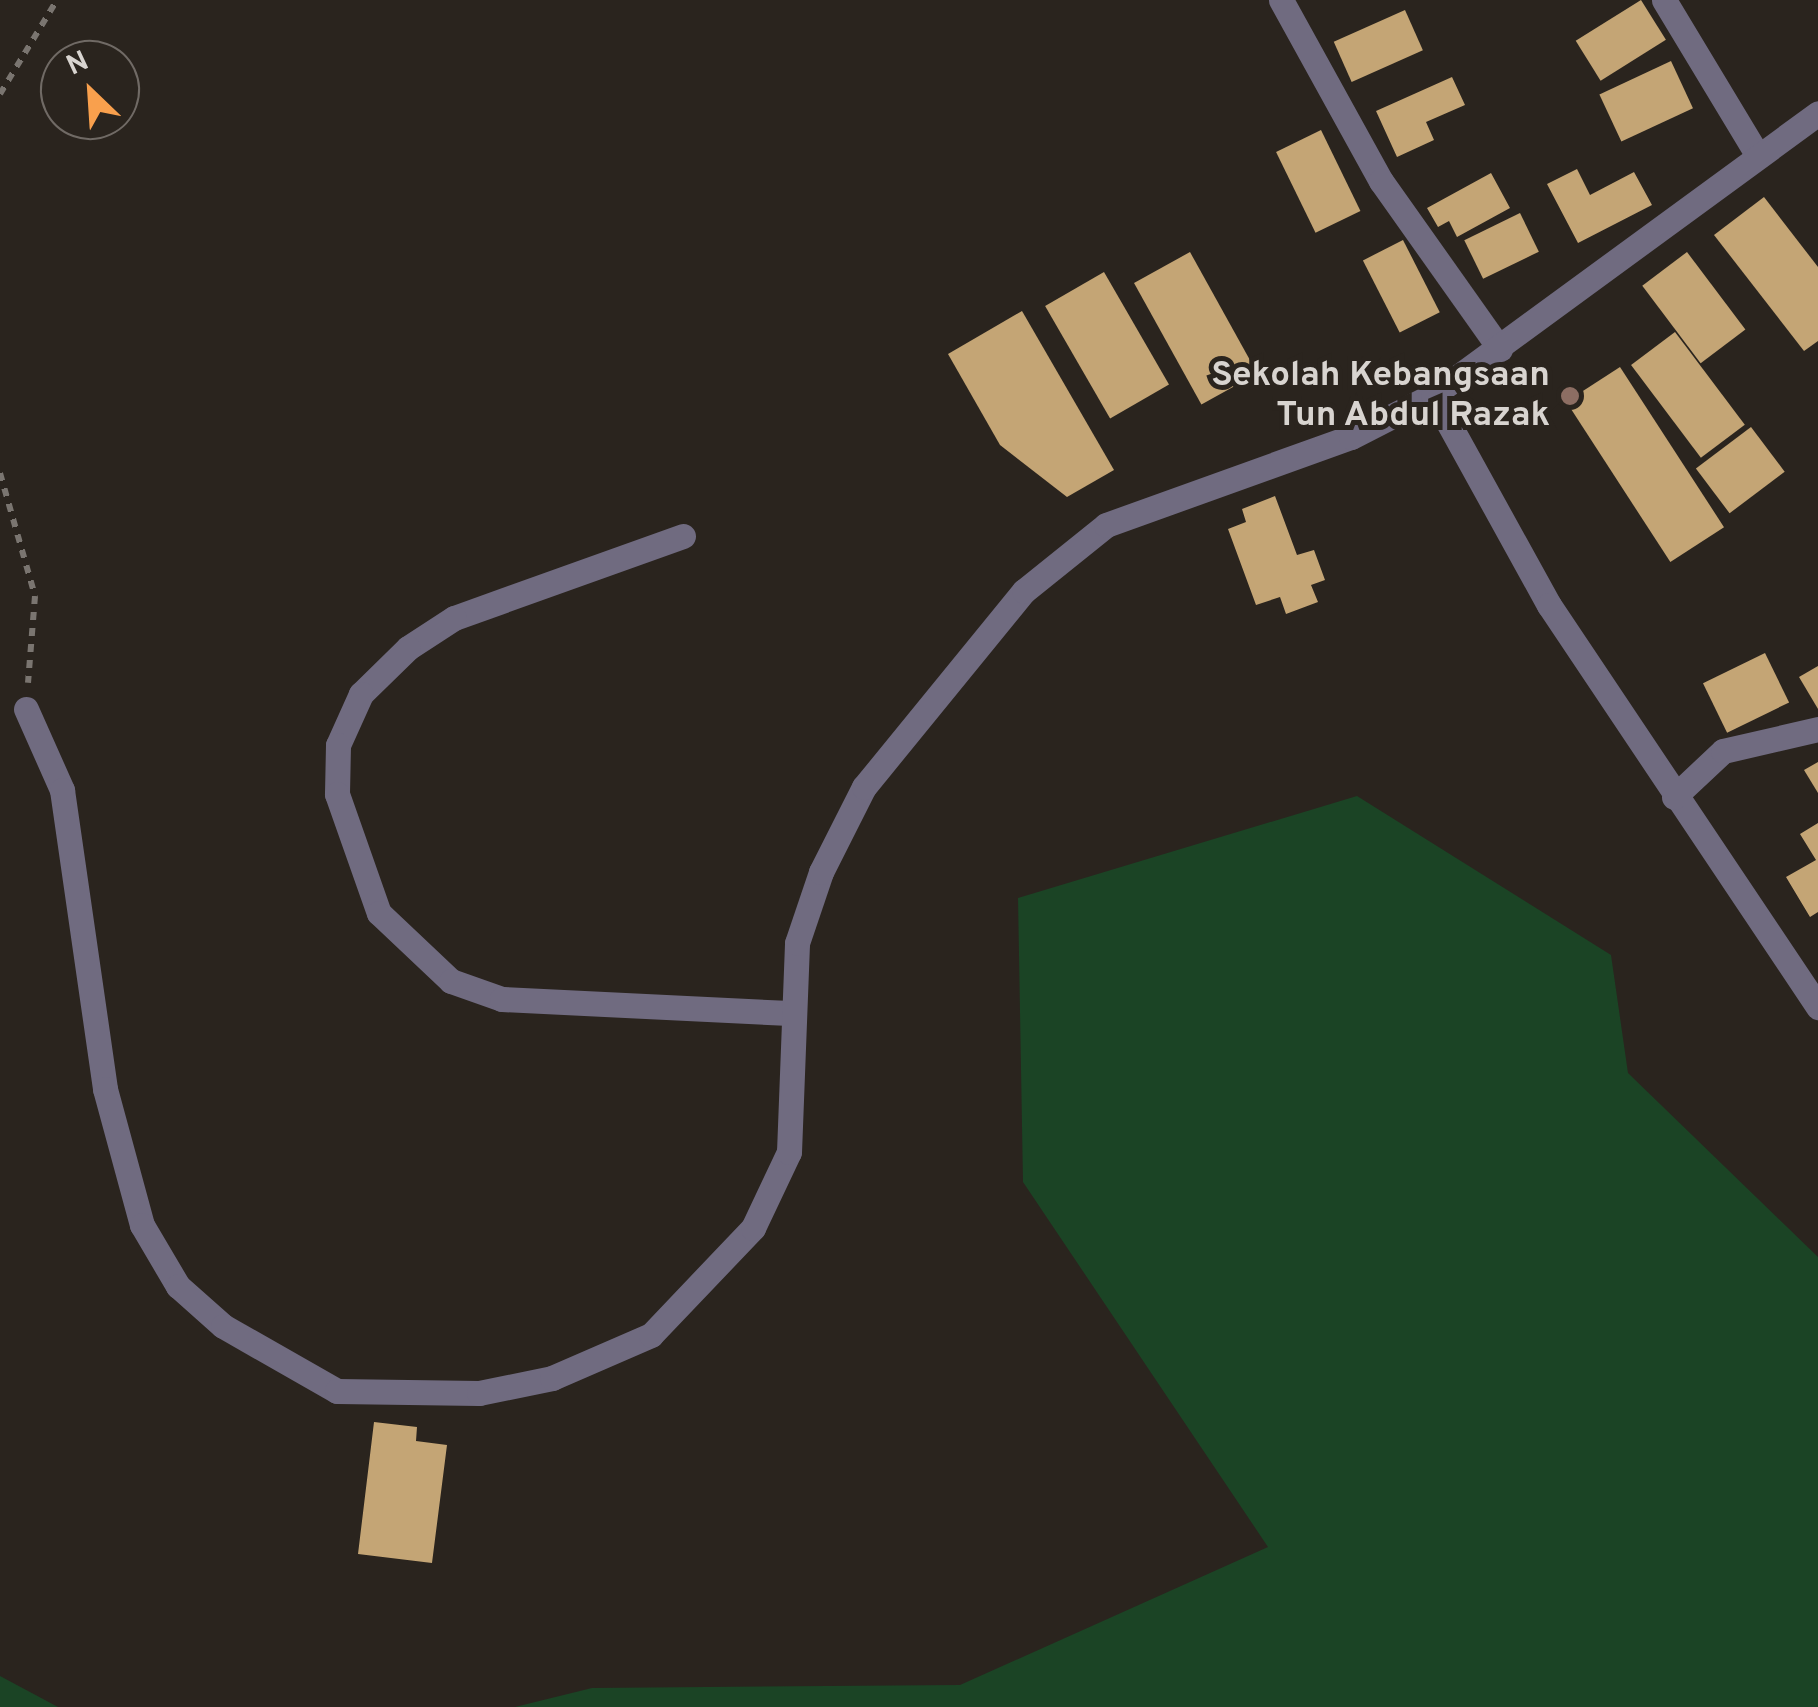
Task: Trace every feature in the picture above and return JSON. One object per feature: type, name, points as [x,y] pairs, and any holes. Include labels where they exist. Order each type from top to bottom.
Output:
[{"type":"street","points":[[1281,0],[1382,181],[1500,349]]},
{"type":"street","points":[[1664,0],[1758,156]]},
{"type":"street","points":[[26,709],[62,790],[105,1089],[142,1225],[178,1286],[223,1326],[337,1391],[479,1393],[552,1378],[651,1335],[753,1228],[788,1152],[798,1084],[790,1014],[797,943],[864,787],[1024,592],[1106,525],[1351,438],[1433,395],[1818,113]]},
{"type":"street","points":[[1433,395],[1549,604],[1674,797],[1818,1007]]},
{"type":"street","points":[[682,536],[454,618],[408,648],[360,694],[338,745],[337,794],[379,913],[451,981],[502,999],[790,1014]]},
{"type":"street","points":[[1674,797],[1723,751],[1818,729]]},
{"type":"path","points":[[0,94],[57,0]]},
{"type":"path","points":[[0,473],[35,596],[26,709]]},
{"type":"green space","points":[[1357,796],[1611,955],[1628,1073],[1818,1257],[1818,1707],[515,1707],[592,1688],[960,1685],[1268,1547],[1023,1182],[1018,898]]},
{"type":"green space","points":[[0,1676],[58,1707],[0,1707]]},
{"type":"building","points":[[1641,0],[1666,40],[1601,81],[1576,41]]},
{"type":"building","points":[[1405,10],[1423,50],[1352,82],[1334,42]]},
{"type":"building","points":[[1671,61],[1693,108],[1621,142],[1599,94]]},
{"type":"building","points":[[1452,77],[1465,105],[1426,122],[1434,140],[1397,157],[1376,111]]},
{"type":"building","points":[[1321,130],[1360,211],[1316,233],[1276,152]]},
{"type":"building","points":[[1577,169],[1590,195],[1634,172],[1652,205],[1578,243],[1547,184]]},
{"type":"building","points":[[1491,173],[1510,208],[1457,237],[1449,221],[1438,227],[1427,208]]},
{"type":"building","points":[[1764,197],[1818,267],[1818,341],[1804,351],[1714,235]]},
{"type":"building","points":[[1520,213],[1539,252],[1483,279],[1464,240]]},
{"type":"building","points":[[1403,240],[1440,312],[1400,333],[1363,260]]},
{"type":"building","points":[[1190,252],[1257,374],[1201,405],[1134,283]]},
{"type":"building","points":[[1687,252],[1745,329],[1701,363],[1642,286]]},
{"type":"building","points":[[1104,272],[1169,385],[1110,419],[1045,306]]},
{"type":"building","points":[[1022,311],[1114,470],[1067,497],[1000,445],[948,354]]},
{"type":"building","points":[[1675,332],[1745,425],[1701,458],[1631,365]]},
{"type":"building","points":[[1620,367],[1724,527],[1670,562],[1566,402]]},
{"type":"building","points":[[1751,427],[1785,472],[1730,513],[1696,469]]},
{"type":"building","points":[[1275,496],[1297,555],[1314,550],[1325,580],[1311,585],[1318,602],[1286,614],[1280,597],[1256,605],[1228,529],[1246,522],[1242,509]]},
{"type":"building","points":[[1765,653],[1789,702],[1727,733],[1703,683]]},
{"type":"building","points":[[1818,666],[1818,709],[1799,677]]},
{"type":"building","points":[[1818,762],[1818,793],[1804,770]]},
{"type":"building","points":[[1818,823],[1818,912],[1810,917],[1786,877],[1816,860],[1800,834]]},
{"type":"building","points":[[374,1422],[417,1427],[416,1441],[447,1445],[432,1563],[358,1554]]},
{"type":"place","name":"Sekolah Kebangsaan Tun Abdul Razak","points":[[1570,396]]}]
